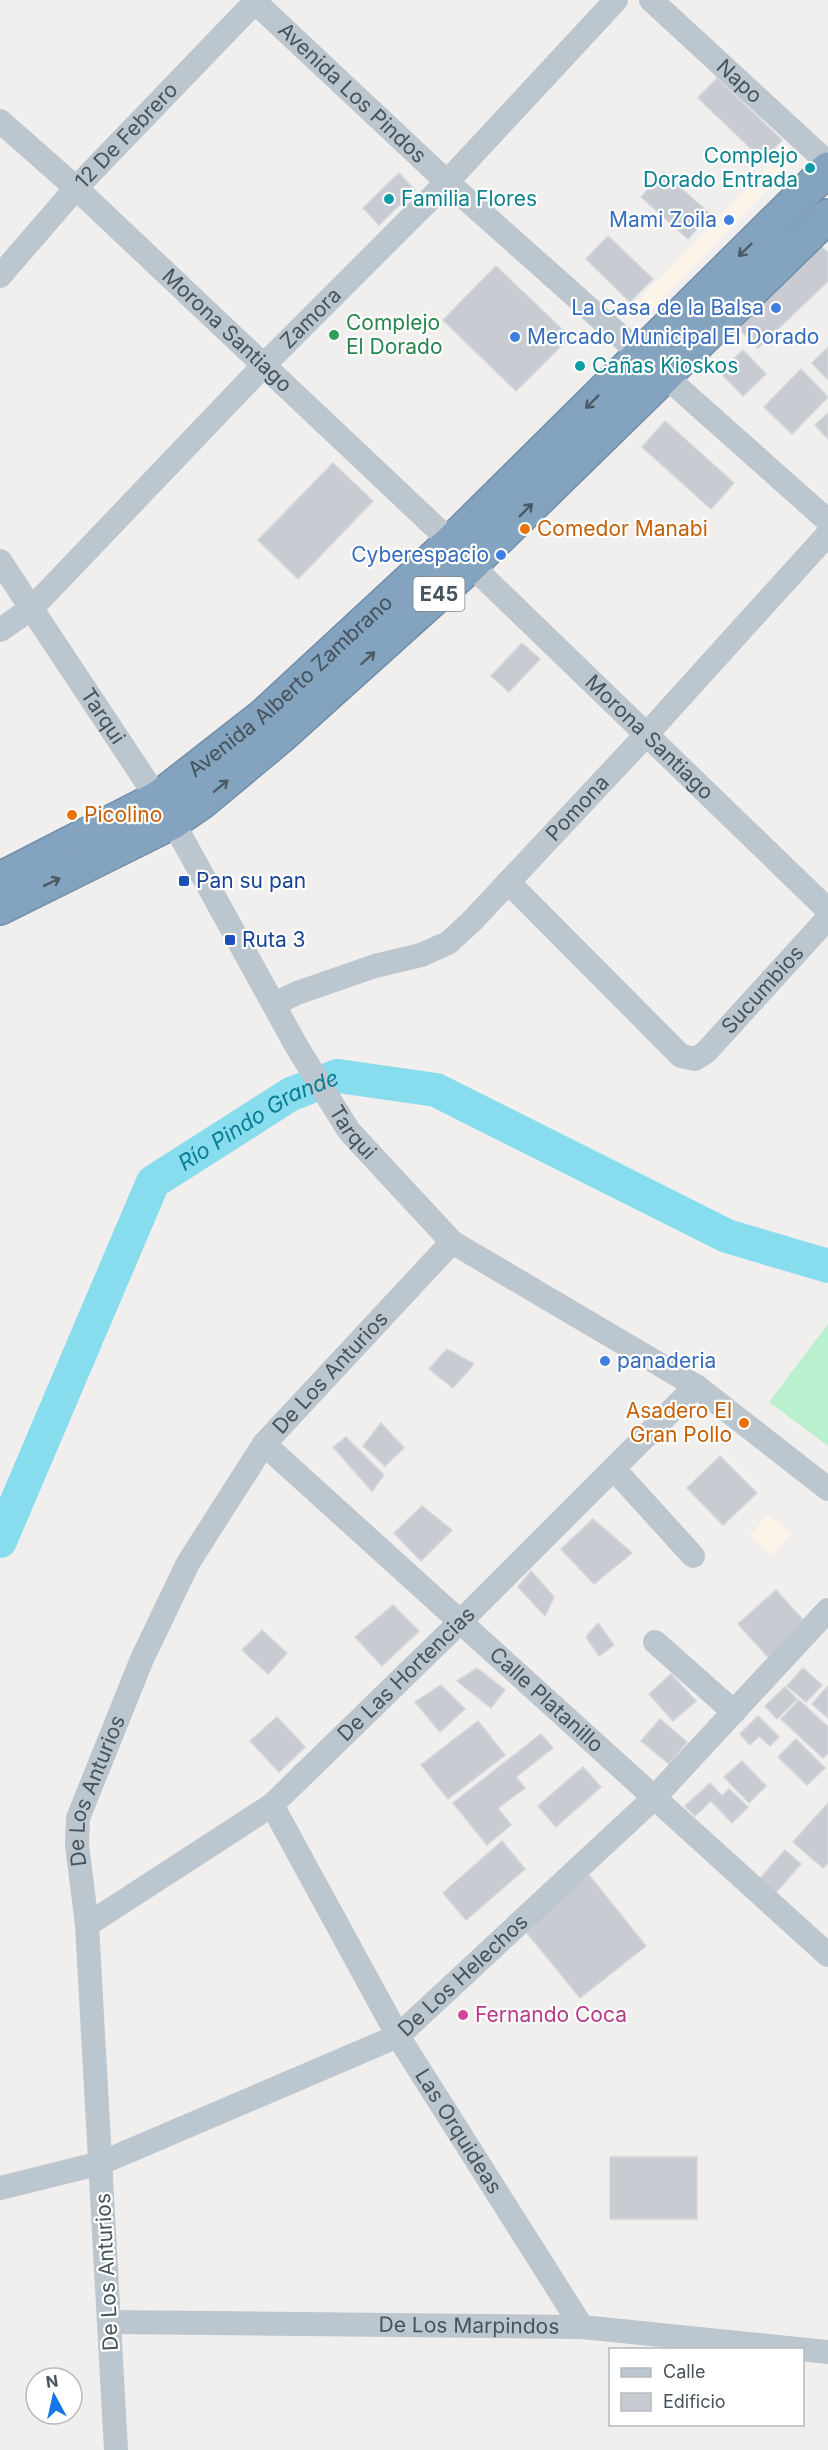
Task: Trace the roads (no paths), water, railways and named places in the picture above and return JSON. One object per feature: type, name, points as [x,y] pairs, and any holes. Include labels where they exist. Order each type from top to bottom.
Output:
[{"type":"highway","name":"Avenida Alberto Zambrano","points":[[461,554],[640,354],[828,169]]},
{"type":"highway","name":"Avenida Alberto Zambrano","points":[[0,908],[166,810],[262,716],[461,554],[665,377],[828,216]]},
{"type":"highway","name":"Avenida Alberto Zambrano","points":[[0,879],[166,810]]},
{"type":"street","name":"Zamora","points":[[0,630],[32,608],[264,364],[447,182],[616,0]]},
{"type":"street","name":"Napo","points":[[651,0],[828,163]]},
{"type":"street","name":"Avenida Los Pindos","points":[[255,1],[447,182],[828,521]]},
{"type":"street","name":"12 De Febrero","points":[[0,276],[76,188],[255,1]]},
{"type":"street","name":"Morona Santiago","points":[[0,121],[76,188],[264,364],[828,910]]},
{"type":"street","name":"Pomona","points":[[274,1004],[324,983],[375,966],[421,955],[448,943],[647,735],[828,534]]},
{"type":"street","name":"Tarqui","points":[[0,561],[166,810],[297,1047],[349,1131],[452,1242],[696,1386],[828,1489]]},
{"type":"street","name":"Sucumbios","points":[[508,882],[681,1056],[695,1059],[706,1052],[828,918]]},
{"type":"street","name":"De Los Anturios","points":[[116,2450],[111,2322],[87,1925],[77,1845],[78,1818],[142,1659],[188,1563],[264,1444],[452,1242]]},
{"type":"street","name":"De Las Hortencias","points":[[87,1925],[272,1805],[460,1622],[696,1386]]},
{"type":"street","name":"Calle Platanillo","points":[[264,1444],[828,1955]]},
{"type":"street","points":[[614,1469],[693,1556]]},
{"type":"street","name":"De Los Helechos","points":[[0,2188],[101,2163],[398,2036],[654,1798],[734,1712],[819,1633],[828,1610]]},
{"type":"street","points":[[655,1642],[734,1712]]},
{"type":"street","name":"Las Orquideas","points":[[272,1805],[398,2036],[582,2327]]},
{"type":"street","name":"De Los Marpindos","points":[[111,2322],[582,2327],[789,2348]]},
{"type":"street","name":"De Los Marpindos","points":[[804,2350],[828,2352]]},
{"type":"waterway","name":"Río Pindo Grande","points":[[0,1541],[153,1182],[291,1094],[338,1076],[436,1090],[727,1236],[828,1266]]},
{"type":"place","name":"Complejo Dorado Entrada","points":[[810,168]]},
{"type":"place","name":"Familia Flores","points":[[389,199]]},
{"type":"place","name":"Mami Zoila","points":[[729,220]]},
{"type":"place","name":"La Casa de la Balsa","points":[[776,308]]},
{"type":"place","name":"Complejo El Dorado","points":[[334,335]]},
{"type":"place","name":"Mercado Municipal El Dorado","points":[[515,337]]},
{"type":"place","name":"Cañas Kioskos","points":[[580,366]]},
{"type":"place","name":"Comedor Manabi","points":[[525,529]]},
{"type":"place","name":"Cyberespacio","points":[[501,555]]},
{"type":"place","name":"Picolino","points":[[72,815]]},
{"type":"place","name":"Pan su pan","points":[[184,881]]},
{"type":"place","name":"Ruta 3","points":[[230,940]]},
{"type":"place","name":"panaderia","points":[[605,1361]]},
{"type":"place","name":"Asadero El Gran Pollo","points":[[744,1423]]},
{"type":"place","name":"Fernando Coca","points":[[463,2015]]}]
